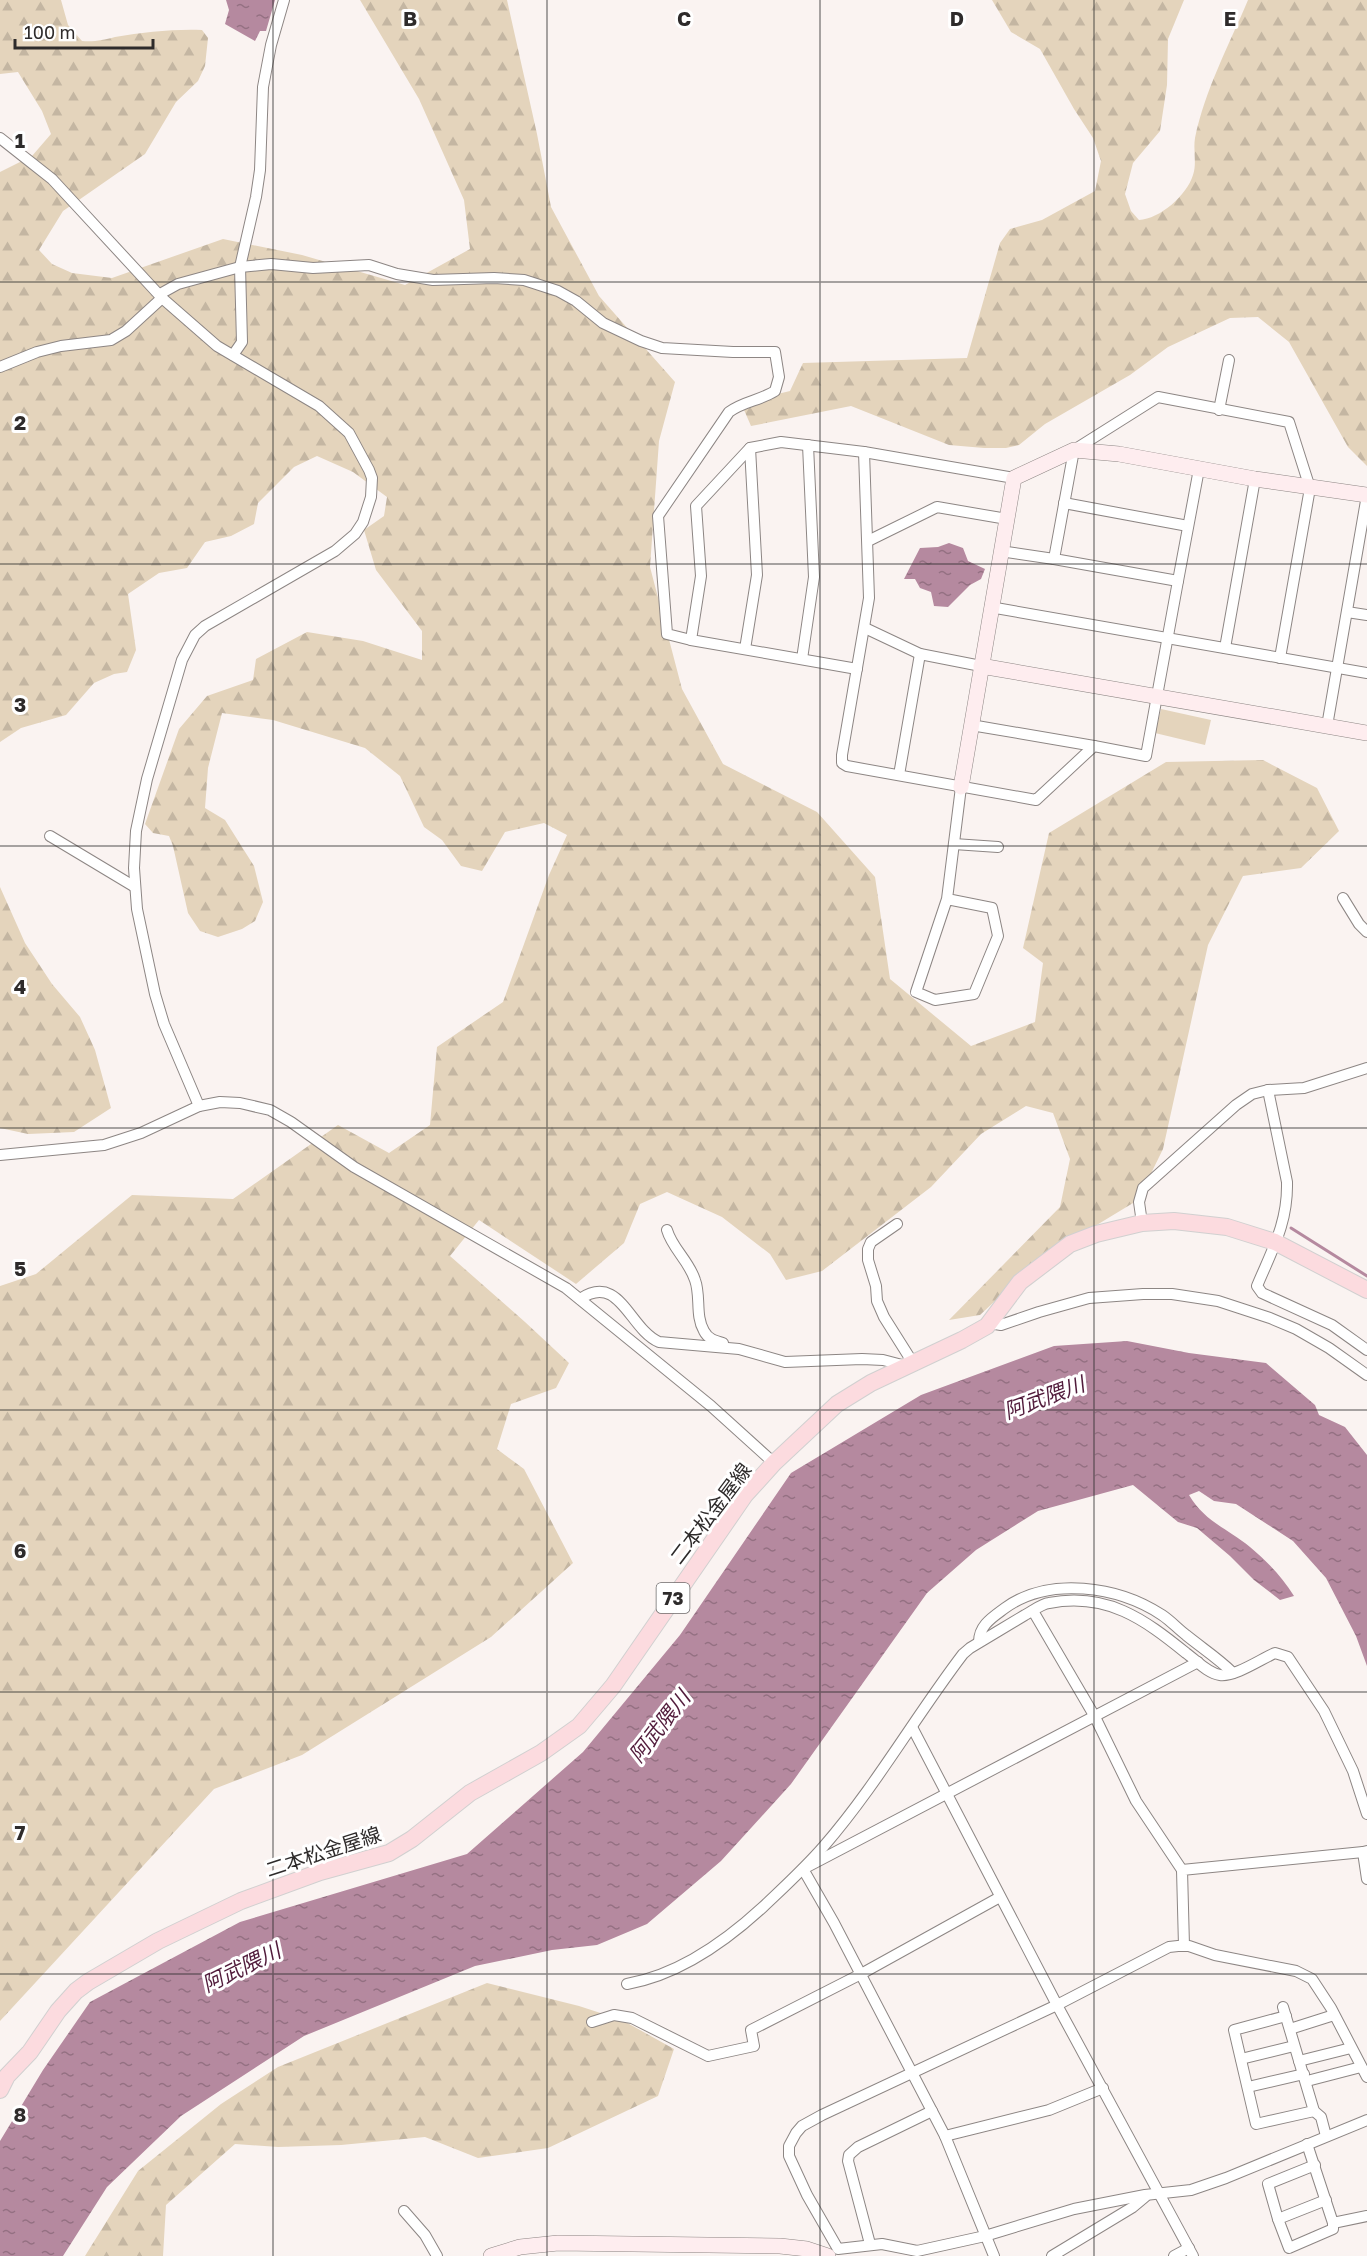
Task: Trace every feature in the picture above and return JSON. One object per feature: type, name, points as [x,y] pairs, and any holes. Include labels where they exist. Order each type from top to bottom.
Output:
[{"type":"main road","name":"二本松金屋線","points":[[0,2090],[7,2076],[30,2052],[58,2011],[76,1991],[102,1973],[158,1941],[241,1901],[320,1872],[389,1853],[412,1839],[470,1793],[541,1753],[579,1726],[613,1686],[745,1496],[774,1463],[837,1404],[871,1383],[962,1340],[989,1323],[1020,1282],[1070,1244],[1104,1231],[1142,1223],[1174,1221],[1227,1227],[1275,1242],[1367,1290]]},
{"type":"street","points":[[232,355],[242,342],[240,267],[260,170],[263,87],[271,45],[284,0]]},
{"type":"street","points":[[0,138],[52,179],[161,296],[217,346],[319,406],[349,434],[372,478],[371,497],[363,522],[348,540],[335,551],[205,626],[188,646],[147,779],[136,831],[134,868],[137,909],[155,994],[164,1024],[199,1106]]},
{"type":"street","points":[[0,367],[37,352],[61,346],[111,340],[126,331],[161,296],[178,284],[240,267],[271,264],[313,268],[369,265],[397,274],[433,280],[494,278],[524,280],[558,291],[576,301],[603,323],[662,348],[733,352],[775,351],[779,376],[775,391],[766,396],[740,403],[729,412],[658,516],[667,634],[857,669]]},
{"type":"street","points":[[1220,410],[1229,360]]},
{"type":"street","points":[[691,640],[701,576],[696,506],[750,448],[780,442],[808,445],[864,452],[1014,478],[1074,450],[1158,398],[1289,422],[1310,488],[1280,658]]},
{"type":"street","points":[[802,659],[814,577],[808,445]]},
{"type":"street","points":[[745,649],[757,575],[750,448]]},
{"type":"street","points":[[1074,450],[1119,454],[1255,479],[1367,495],[1362,556],[1347,612],[1327,726]]},
{"type":"street","points":[[1054,559],[1074,450]]},
{"type":"street","points":[[864,452],[869,598],[842,763],[847,766],[1036,800],[1094,746]]},
{"type":"street","points":[[971,725],[1146,756],[1199,469]]},
{"type":"street","points":[[947,900],[992,908],[998,936],[974,994],[935,1000],[916,992],[947,900],[961,787],[990,607],[1014,478]]},
{"type":"street","points":[[1225,648],[1255,479]]},
{"type":"street","points":[[1064,503],[1188,526]]},
{"type":"street","points":[[868,541],[937,507],[1007,519]]},
{"type":"street","points":[[1000,550],[1178,581]]},
{"type":"street","points":[[990,607],[1367,673]]},
{"type":"street","points":[[1347,612],[1367,615]]},
{"type":"street","points":[[865,628],[920,654],[1367,733]]},
{"type":"street","points":[[900,775],[920,654]]},
{"type":"street","points":[[50,836],[135,886]]},
{"type":"street","points":[[954,844],[998,847]]},
{"type":"street","points":[[1343,898],[1359,924],[1367,932]]},
{"type":"street","points":[[1142,1223],[1139,1202],[1143,1188],[1236,1105],[1252,1094],[1268,1090],[1304,1088],[1367,1068]]},
{"type":"street","points":[[1268,1090],[1287,1182],[1286,1216],[1257,1286],[1259,1290],[1324,1321],[1367,1350]]},
{"type":"street","points":[[0,1155],[104,1145],[141,1133],[199,1106],[220,1102],[240,1103],[270,1110],[291,1122],[354,1167],[533,1268],[580,1299],[711,1406],[774,1463]]},
{"type":"street","points":[[897,1224],[871,1242],[868,1249],[868,1260],[884,1317],[909,1365]]},
{"type":"street","points":[[667,1230],[694,1278],[701,1326],[705,1334],[734,1348]]},
{"type":"street","points":[[580,1299],[596,1291],[609,1293],[632,1315],[650,1338],[658,1342],[734,1348],[785,1362],[862,1359],[909,1365]]},
{"type":"street","points":[[989,1323],[1001,1326],[1039,1312],[1089,1298],[1172,1294],[1218,1301],[1270,1318],[1296,1329],[1329,1348],[1367,1376]]},
{"type":"street","points":[[979,1642],[979,1635],[984,1624],[1013,1602],[1032,1594],[1056,1589],[1083,1588],[1138,1602],[1162,1615],[1233,1673]]},
{"type":"street","points":[[627,1984],[637,1983],[675,1968],[714,1947],[741,1928],[826,1844],[871,1785],[963,1654],[979,1642],[1047,1603],[1090,1602],[1110,1605],[1130,1612],[1210,1671],[1221,1675],[1233,1673],[1275,1653],[1288,1657],[1324,1711],[1353,1772],[1367,1814]]},
{"type":"street","points":[[1033,1611],[1095,1717],[1136,1801],[1182,1870],[1184,1946]]},
{"type":"street","points":[[803,1869],[1198,1662]]},
{"type":"street","points":[[912,1726],[1057,2005],[1191,2252],[1174,2256]]},
{"type":"street","points":[[1182,1870],[1365,1852],[1367,1879]]},
{"type":"street","points":[[803,1869],[861,1974],[945,2136],[994,2256]]},
{"type":"street","points":[[592,2022],[614,2015],[632,2018],[708,2056],[754,2046],[751,2030],[861,1974],[1000,1897]]},
{"type":"street","points":[[833,2254],[789,2156],[792,2138],[802,2126],[1057,2005],[1168,1947],[1184,1946],[1296,1971],[1312,1979],[1364,2067],[1248,2087]]},
{"type":"street","points":[[1314,2111],[1256,2124],[1234,2030],[1285,2011],[1314,2111],[1320,2117],[1326,2136]]},
{"type":"street","points":[[1290,2029],[1334,2015]]},
{"type":"street","points":[[1241,2059],[1294,2046]]},
{"type":"street","points":[[1299,2061],[1351,2048]]},
{"type":"street","points":[[945,2136],[1048,2110],[1103,2088]]},
{"type":"street","points":[[870,2244],[848,2161],[849,2155],[858,2147],[932,2111]]},
{"type":"street","points":[[491,2256],[520,2247],[558,2243],[780,2246],[833,2254],[870,2244],[882,2244],[917,2251],[985,2236],[1074,2209],[1191,2190],[1367,2120]]},
{"type":"street","points":[[1308,2144],[1334,2223],[1333,2229],[1289,2248],[1268,2184],[1314,2165]]},
{"type":"street","points":[[1052,2256],[1133,2207],[1145,2196]]},
{"type":"street","points":[[1278,2219],[1326,2200]]},
{"type":"street","points":[[404,2211],[425,2235],[437,2256]]},
{"type":"street","points":[[1334,2223],[1367,2216]]},
{"type":"green space","points":[[0,0],[61,0],[68,25],[82,41],[180,30],[202,30],[208,38],[205,66],[198,81],[176,102],[145,154],[63,211],[39,250],[52,264],[72,273],[112,278],[223,239],[302,255],[405,285],[470,249],[464,200],[419,99],[360,0],[507,0],[551,207],[599,296],[675,382],[659,441],[650,567],[682,689],[723,764],[817,812],[875,877],[890,979],[971,1046],[1035,1022],[1043,963],[1023,948],[1049,833],[1166,762],[1263,760],[1317,788],[1339,831],[1301,868],[1243,876],[1208,945],[1163,1149],[1138,1200],[1039,1260],[980,1315],[949,1320],[1060,1207],[1070,1159],[1053,1113],[1026,1106],[981,1134],[931,1187],[822,1271],[786,1280],[770,1254],[722,1217],[667,1192],[640,1204],[624,1243],[576,1284],[479,1220],[450,1256],[569,1363],[556,1388],[511,1404],[497,1449],[524,1469],[573,1563],[491,1637],[302,1755],[214,1789],[0,2021],[0,1286],[36,1274],[132,1195],[233,1199],[338,1125],[389,1153],[430,1125],[437,1047],[503,1002],[549,875],[567,835],[544,823],[505,832],[482,871],[461,866],[442,840],[424,827],[400,776],[365,748],[273,720],[222,713],[208,768],[205,808],[225,820],[254,866],[263,902],[255,921],[242,929],[218,937],[200,931],[188,913],[169,836],[153,833],[145,824],[179,729],[207,696],[253,680],[256,659],[307,632],[363,641],[422,660],[422,631],[376,570],[364,530],[384,516],[387,497],[353,472],[317,456],[294,467],[258,503],[254,524],[231,536],[205,542],[187,568],[159,573],[128,594],[136,650],[127,672],[114,674],[94,683],[66,715],[21,728],[0,742],[0,172],[32,156],[51,134],[42,111],[18,72],[0,74]]},
{"type":"green space","points":[[992,0],[1184,0],[1168,39],[1167,85],[1160,131],[1133,163],[1125,194],[1131,211],[1139,220],[1164,211],[1179,198],[1190,183],[1195,166],[1194,147],[1199,120],[1218,68],[1248,0],[1367,0],[1367,466],[1348,447],[1289,342],[1258,317],[1230,318],[1168,347],[1130,375],[1045,424],[1019,445],[1006,448],[949,445],[851,406],[751,426],[741,403],[790,391],[803,363],[967,358],[1000,243],[1010,229],[1042,220],[1095,191],[1101,161],[1093,138],[1040,49],[1011,32]]},
{"type":"green space","points":[[1161,709],[1211,720],[1205,745],[1155,733]]},
{"type":"green space","points":[[0,887],[25,943],[52,984],[80,1017],[95,1050],[111,1108],[74,1132],[28,1134],[0,1128]]},
{"type":"green space","points":[[487,1983],[579,2006],[622,2020],[674,2049],[658,2096],[548,2148],[478,2158],[425,2137],[341,2145],[278,2147],[235,2144],[166,2205],[163,2256],[85,2256],[138,2171],[221,2104],[278,2067]]},
{"type":"water","points":[[226,0],[275,0],[266,31],[260,31],[255,41],[225,24],[229,10]]},
{"type":"water","points":[[949,543],[963,548],[968,561],[985,569],[981,579],[970,585],[948,607],[934,606],[931,592],[920,588],[915,579],[904,579],[920,548],[938,547]]},
{"type":"water","name":"阿武隈川","points":[[1127,1341],[1189,1353],[1266,1363],[1315,1405],[1319,1415],[1345,1427],[1367,1455],[1367,1666],[1356,1636],[1326,1578],[1293,1541],[1236,1504],[1214,1501],[1199,1491],[1189,1495],[1202,1512],[1262,1558],[1294,1596],[1280,1600],[1254,1580],[1197,1528],[1178,1522],[1133,1485],[1038,1511],[976,1550],[927,1593],[791,1784],[721,1861],[647,1924],[597,1945],[552,1950],[475,1966],[304,2036],[181,2116],[107,2187],[63,2256],[0,2256],[0,2141],[43,2070],[90,2002],[240,1922],[467,1854],[583,1752],[680,1635],[791,1473],[921,1395],[1054,1346]]},
{"type":"waterway","points":[[1291,1228],[1367,1276]]}]
